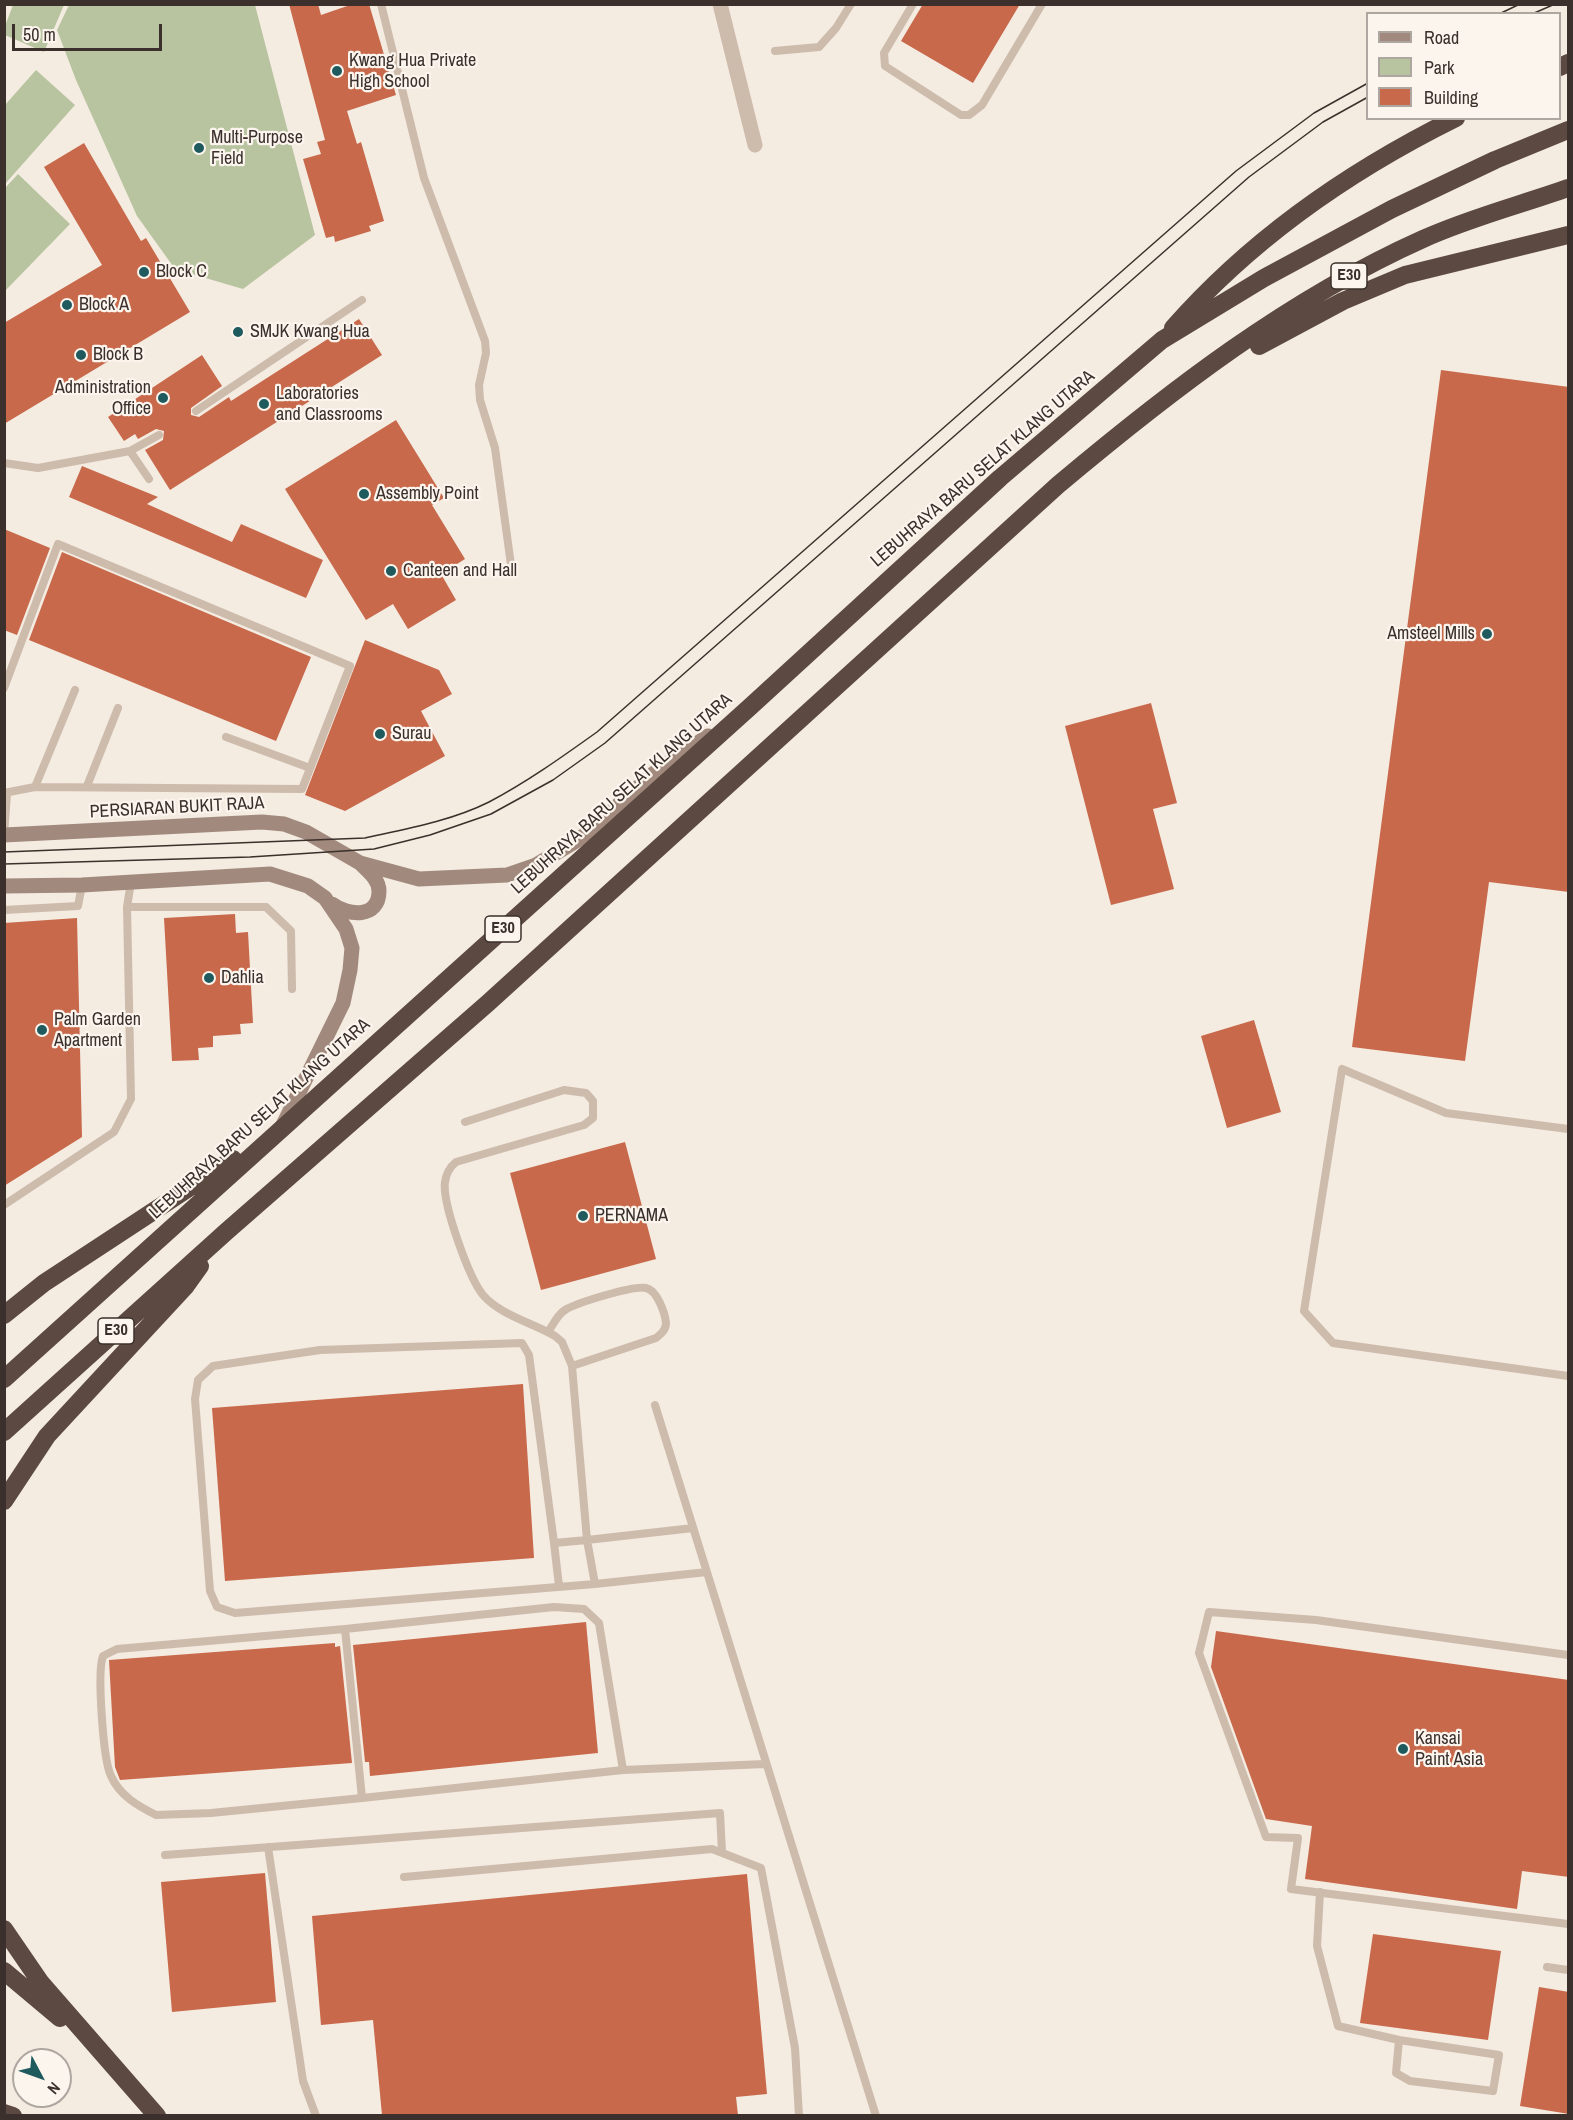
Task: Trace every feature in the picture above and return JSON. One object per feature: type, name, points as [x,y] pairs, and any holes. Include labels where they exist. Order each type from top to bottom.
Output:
[{"type":"highway","name":"LEBUHRAYA BARU SELAT KLANG UTARA","points":[[4,1379],[752,706],[1000,478],[1162,340],[1190,308],[1270,234],[1332,189],[1453,120]]},
{"type":"highway","name":"LEBUHRAYA BARU SELAT KLANG UTARA","points":[[1162,340],[1264,278],[1392,209],[1495,160],[1569,130]]},
{"type":"highway","name":"E30","points":[[4,1432],[227,1231],[488,1003],[1058,485],[1152,407],[1304,302],[1366,267],[1425,238],[1569,188]]},
{"type":"highway","name":"E30","points":[[1152,407],[1333,306],[1406,274],[1569,235]]},
{"type":"highway","name":"E30","points":[[4,1315],[44,1283],[282,1127]]},
{"type":"highway","points":[[4,1501],[47,1436],[185,1287],[227,1231]]},
{"type":"highway","points":[[4,1929],[41,1983],[158,2115]]},
{"type":"highway","points":[[4,1971],[97,2048]]},
{"type":"highway","points":[[4,2113],[13,2115]]},
{"type":"main road","name":"PERSIARAN BUKIT RAJA","points":[[4,835],[262,822],[284,824],[306,832],[360,864],[419,879],[507,875],[536,865],[581,838],[653,774],[752,706]]},
{"type":"main road","points":[[4,885],[82,885],[270,874],[308,886],[346,913],[358,915],[368,910],[376,901],[379,891],[374,878],[360,864]]},
{"type":"main road","points":[[282,1127],[343,1003],[350,970],[351,948],[346,929],[325,898]]},
{"type":"street","points":[[720,4],[755,145]]},
{"type":"lane","points":[[381,4],[424,178],[485,341],[486,353],[479,385],[480,400],[495,448],[511,565]]},
{"type":"lane","points":[[776,51],[819,46],[836,28],[851,4]]},
{"type":"lane","points":[[913,4],[884,53],[885,66],[961,115],[969,115],[982,105],[1042,4]]},
{"type":"lane","points":[[196,411],[362,300]]},
{"type":"lane","points":[[4,463],[38,468],[130,451],[159,435]]},
{"type":"lane","points":[[130,451],[149,479]]},
{"type":"lane","points":[[4,688],[58,544],[350,666],[302,789],[35,787],[6,794],[4,835]]},
{"type":"lane","points":[[35,787],[75,690]]},
{"type":"lane","points":[[87,786],[118,708]]},
{"type":"lane","points":[[226,737],[310,768]]},
{"type":"lane","points":[[4,1205],[114,1132],[131,1099],[127,907],[131,882]]},
{"type":"lane","points":[[4,910],[78,906],[82,885]]},
{"type":"lane","points":[[127,907],[266,907],[291,931],[292,989]]},
{"type":"lane","points":[[1569,1129],[1446,1113],[1342,1069],[1304,1311],[1333,1343],[1569,1376]]},
{"type":"lane","points":[[465,1122],[564,1090],[586,1094],[593,1101],[593,1118],[584,1125],[456,1162],[450,1167],[444,1182],[447,1204],[468,1269],[483,1295],[562,1342],[572,1365],[587,1540],[595,1584]]},
{"type":"lane","points":[[548,1332],[562,1313],[574,1306],[635,1288],[645,1287],[655,1293],[666,1323],[663,1331],[656,1338],[572,1365]]},
{"type":"lane","points":[[560,1586],[529,1355],[522,1343],[320,1350],[213,1366],[198,1380],[195,1399],[210,1591],[218,1607],[235,1613],[595,1584],[706,1572]]},
{"type":"lane","points":[[655,1405],[876,2115]]},
{"type":"lane","points":[[554,1543],[693,1528]]},
{"type":"lane","points":[[622,1770],[599,1623],[584,1609],[554,1607],[109,1652],[100,1664],[102,1706],[110,1774],[120,1790],[136,1806],[156,1815],[210,1813],[622,1770],[765,1764]]},
{"type":"lane","points":[[1569,1655],[1316,1620],[1209,1612],[1199,1653],[1266,1837],[1298,1838],[1291,1889],[1569,1924]]},
{"type":"lane","points":[[345,1629],[363,1798]]},
{"type":"lane","points":[[165,1855],[720,1813],[722,1852]]},
{"type":"lane","points":[[268,1847],[303,2081],[316,2115]]},
{"type":"lane","points":[[405,1877],[712,1850],[760,1868],[795,2048],[799,2115]]},
{"type":"lane","points":[[1320,1892],[1317,1946],[1338,2026],[1399,2040],[1499,2055],[1493,2091],[1410,2081],[1396,2073],[1399,2040]]},
{"type":"lane","points":[[1547,1967],[1569,1970]]},
{"type":"green space","points":[[13,5],[64,5],[44,52],[5,35],[5,26]]},
{"type":"green space","name":"Multi-Purpose Field","points":[[69,5],[255,5],[315,235],[243,289],[175,269],[137,216],[76,80],[57,30]]},
{"type":"green space","points":[[36,70],[75,105],[5,184],[5,105]]},
{"type":"green space","points":[[18,174],[70,224],[5,291],[5,188]]},
{"type":"building","name":"Kwang Hua Private High School","points":[[289,4],[318,4],[321,15],[353,4],[369,4],[396,95],[347,111],[357,144],[361,142],[384,221],[369,226],[371,231],[335,242],[334,236],[326,238],[303,159],[321,154],[317,142],[325,140]]},
{"type":"building","points":[[923,4],[1020,4],[973,83],[901,41]]},
{"type":"building","points":[[84,143],[141,241],[146,238],[190,312],[4,424],[4,323],[102,265],[44,167]]},
{"type":"building","name":"Laboratories and Classrooms","points":[[359,319],[382,355],[170,490],[145,450],[163,440],[164,431],[156,429],[138,439],[135,434],[124,441],[108,417],[202,355],[222,386],[191,408],[191,415],[199,417],[229,397],[231,401]]},
{"type":"building","name":"Amsteel Mills","points":[[1441,370],[1569,387],[1569,892],[1489,882],[1465,1061],[1352,1047]]},
{"type":"building","points":[[396,420],[444,498],[432,505],[465,559],[441,574],[456,600],[408,629],[393,604],[366,620],[285,489]]},
{"type":"building","points":[[82,466],[158,497],[147,504],[232,542],[241,524],[323,560],[306,598],[69,497]]},
{"type":"building","points":[[4,529],[50,548],[17,635],[4,630]]},
{"type":"building","points":[[62,552],[311,657],[276,741],[29,640]]},
{"type":"building","name":"Surau","points":[[365,640],[439,670],[452,694],[421,711],[445,756],[345,811],[305,795]]},
{"type":"building","points":[[1151,703],[1177,803],[1153,809],[1174,889],[1111,905],[1065,726]]},
{"type":"building","name":"Dahlia","points":[[235,914],[236,933],[248,932],[253,1023],[240,1024],[241,1034],[213,1036],[213,1047],[198,1048],[199,1060],[172,1061],[164,918]]},
{"type":"building","name":"Palm Garden Apartment","points":[[77,918],[82,1137],[4,1186],[4,923]]},
{"type":"building","points":[[1254,1020],[1281,1112],[1227,1128],[1201,1036]]},
{"type":"building","name":"PERNAMA","points":[[625,1142],[656,1259],[541,1290],[510,1173]]},
{"type":"building","points":[[523,1384],[534,1558],[225,1581],[212,1408]]},
{"type":"building","points":[[586,1622],[598,1753],[370,1776],[369,1762],[365,1762],[353,1645]]},
{"type":"building","name":"Kansai Paint Asia","points":[[1216,1631],[1569,1680],[1569,1877],[1522,1871],[1517,1909],[1305,1879],[1312,1826],[1266,1819],[1211,1667]]},
{"type":"building","points":[[335,1643],[335,1647],[340,1646],[352,1763],[120,1780],[115,1767],[109,1660]]},
{"type":"building","points":[[265,1873],[276,2002],[172,2012],[161,1882]]},
{"type":"building","points":[[747,1874],[767,2094],[736,2097],[738,2115],[382,2115],[373,2020],[321,2025],[312,1916]]},
{"type":"building","points":[[1373,1934],[1501,1951],[1488,2040],[1360,2023]]},
{"type":"building","points":[[1539,1987],[1569,1992],[1569,2114],[1520,2106]]},
{"type":"tram line","points":[[1503,12],[1520,4]]},
{"type":"tram line","points":[[1537,12],[1555,4]]},
{"type":"tram line","points":[[4,852],[365,838],[444,819],[489,802],[544,769],[597,732],[1236,171],[1314,113],[1366,84]]},
{"type":"tram line","points":[[4,864],[250,857],[374,849],[430,835],[491,814],[553,780],[605,743],[1249,177],[1323,122],[1366,98]]},
{"type":"place","name":"Kwang Hua Private High School","points":[[337,71]]},
{"type":"place","name":"Multi-Purpose Field","points":[[199,148]]},
{"type":"place","name":"Block C","points":[[144,272]]},
{"type":"place","name":"Block A","points":[[67,305]]},
{"type":"place","name":"SMJK Kwang Hua","points":[[238,332]]},
{"type":"place","name":"Block B","points":[[81,355]]},
{"type":"place","name":"Administration Office","points":[[163,398]]},
{"type":"place","name":"Laboratories and Classrooms","points":[[264,404]]},
{"type":"place","name":"Assembly Point","points":[[364,494]]},
{"type":"place","name":"Canteen and Hall","points":[[391,571]]},
{"type":"place","name":"Amsteel Mills","points":[[1487,634]]},
{"type":"place","name":"Surau","points":[[380,734]]},
{"type":"place","name":"Dahlia","points":[[209,978]]},
{"type":"place","name":"Palm Garden Apartment","points":[[42,1030]]},
{"type":"place","name":"PERNAMA","points":[[583,1216]]},
{"type":"place","name":"Kansai Paint Asia","points":[[1403,1749]]}]
